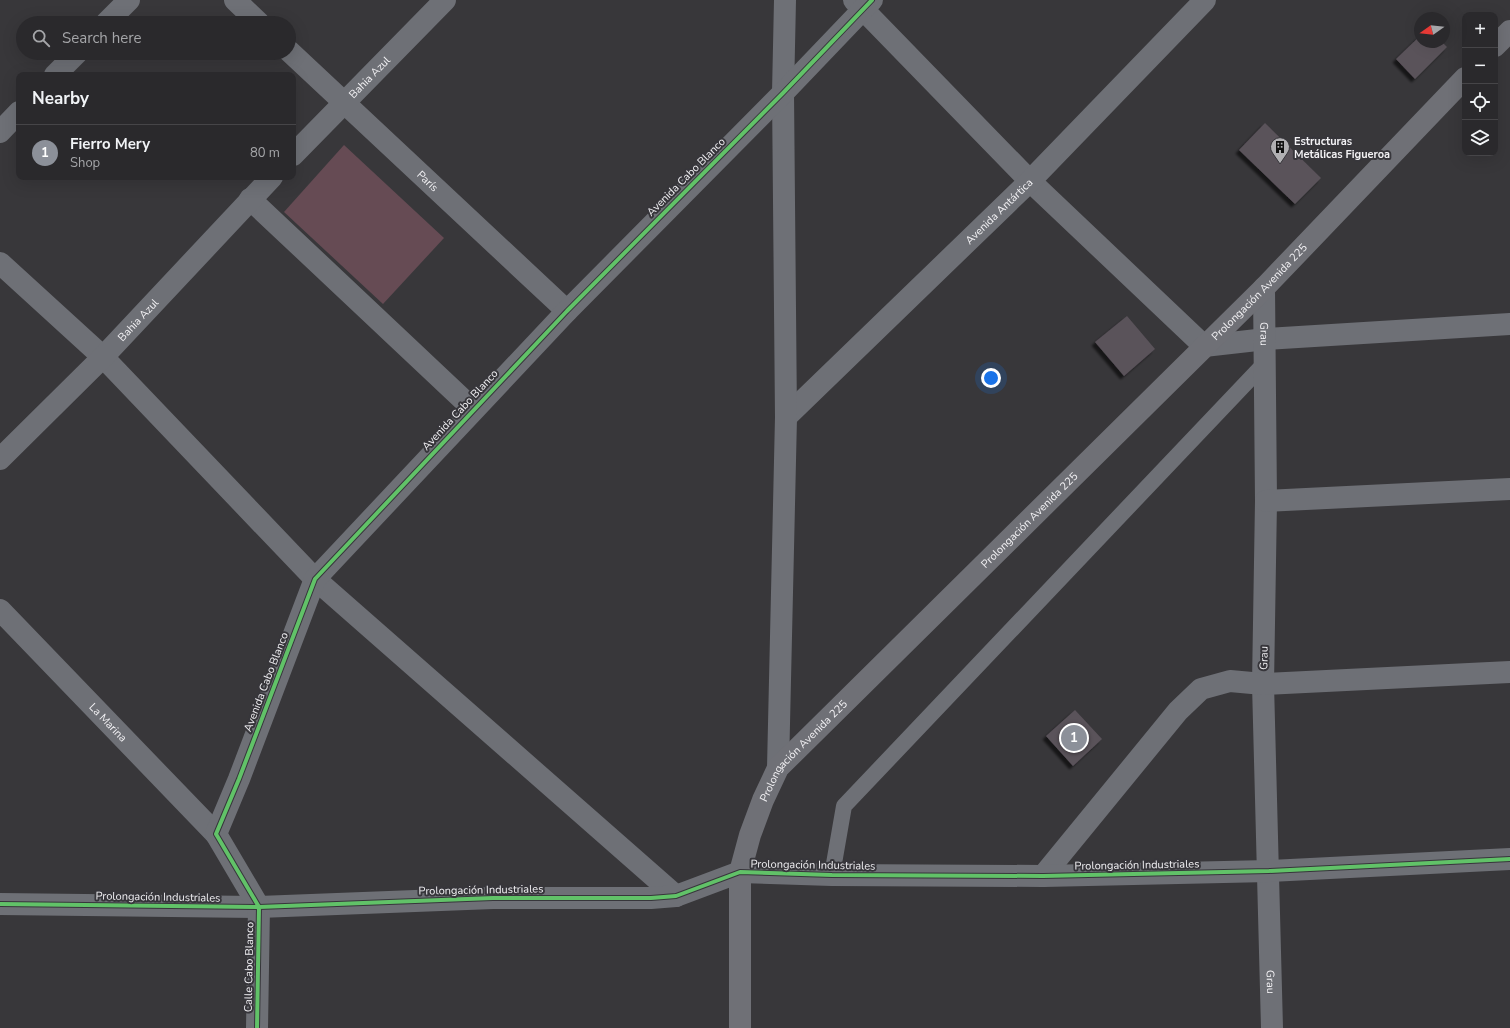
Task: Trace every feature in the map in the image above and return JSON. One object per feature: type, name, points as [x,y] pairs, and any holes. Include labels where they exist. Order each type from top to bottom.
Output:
[{"type":"main road","points":[[1498,43],[1510,31]]},
{"type":"main road","name":"Prolongación Avenida 225","points":[[740,1028],[740,872],[752,828],[762,800],[778,768],[1264,288],[1462,81]]},
{"type":"street","points":[[113,16],[129,0]]},
{"type":"street","points":[[235,0],[252,16]]},
{"type":"street","name":"Bahia Azul","points":[[296,152],[445,0]]},
{"type":"street","points":[[778,768],[786,418],[783,93],[785,0]]},
{"type":"street","name":"Avenida Antártica","points":[[786,418],[1030,180],[1205,0]]},
{"type":"street","points":[[863,3],[1030,180],[1204,346],[1266,339],[1510,324]]},
{"type":"street","name":"Avenida Cabo Blanco","points":[[216,834],[239,779],[314,579],[566,311],[783,93],[863,3]]},
{"type":"street","name":"París","points":[[296,58],[566,311]]},
{"type":"street","points":[[58,72],[70,60]]},
{"type":"street","points":[[0,132],[16,115]]},
{"type":"street","name":"Bahia Azul","points":[[0,459],[103,357],[269,180]]},
{"type":"street","points":[[250,199],[473,409]]},
{"type":"street","points":[[0,263],[103,357],[314,579],[676,896]]},
{"type":"street","name":"Grau","points":[[1264,288],[1266,339],[1266,500],[1263,684],[1272,1028]]},
{"type":"street","points":[[1266,500],[1510,489]]},
{"type":"street","name":"La Marina","points":[[0,610],[216,834]]},
{"type":"street","points":[[1043,876],[1178,710],[1201,689],[1230,681],[1263,684],[1510,672]]},
{"type":"street","points":[[216,834],[259,907]]},
{"type":"street","name":"Prolongación Industriales","points":[[0,904],[259,907],[493,898],[651,898],[676,896],[740,872],[832,875],[1043,876],[1269,871],[1510,859]]},
{"type":"street","name":"Calle Cabo Blanco","points":[[257,1028],[259,907]]},
{"type":"lane","points":[[832,875],[844,806],[1266,362]]},
{"type":"shaded area","points":[[344,145],[444,238],[383,304],[284,212]]},
{"type":"building","points":[[1414,42],[1414,48],[1446,48],[1415,79],[1396,59]]},
{"type":"building","name":"Estructuras Metálicas Figueroa","points":[[1265,123],[1321,178],[1295,204],[1239,150]]},
{"type":"building","points":[[1127,316],[1155,349],[1124,376],[1095,342]]},
{"type":"building","points":[[1075,710],[1102,739],[1073,766],[1046,736]]},
{"type":"cycle path","points":[[257,1028],[259,907],[216,834],[239,779],[315,579],[567,311],[783,93],[872,0]]},
{"type":"cycle path","points":[[0,904],[259,907],[493,898],[651,898],[676,896],[740,872],[832,875],[1043,876],[1269,871],[1510,859]]},
{"type":"place","name":"Estructuras Metálicas Figueroa","points":[[1280,164]]},
{"type":"place","name":"Fierro Mery","points":[[1074,738]]}]
